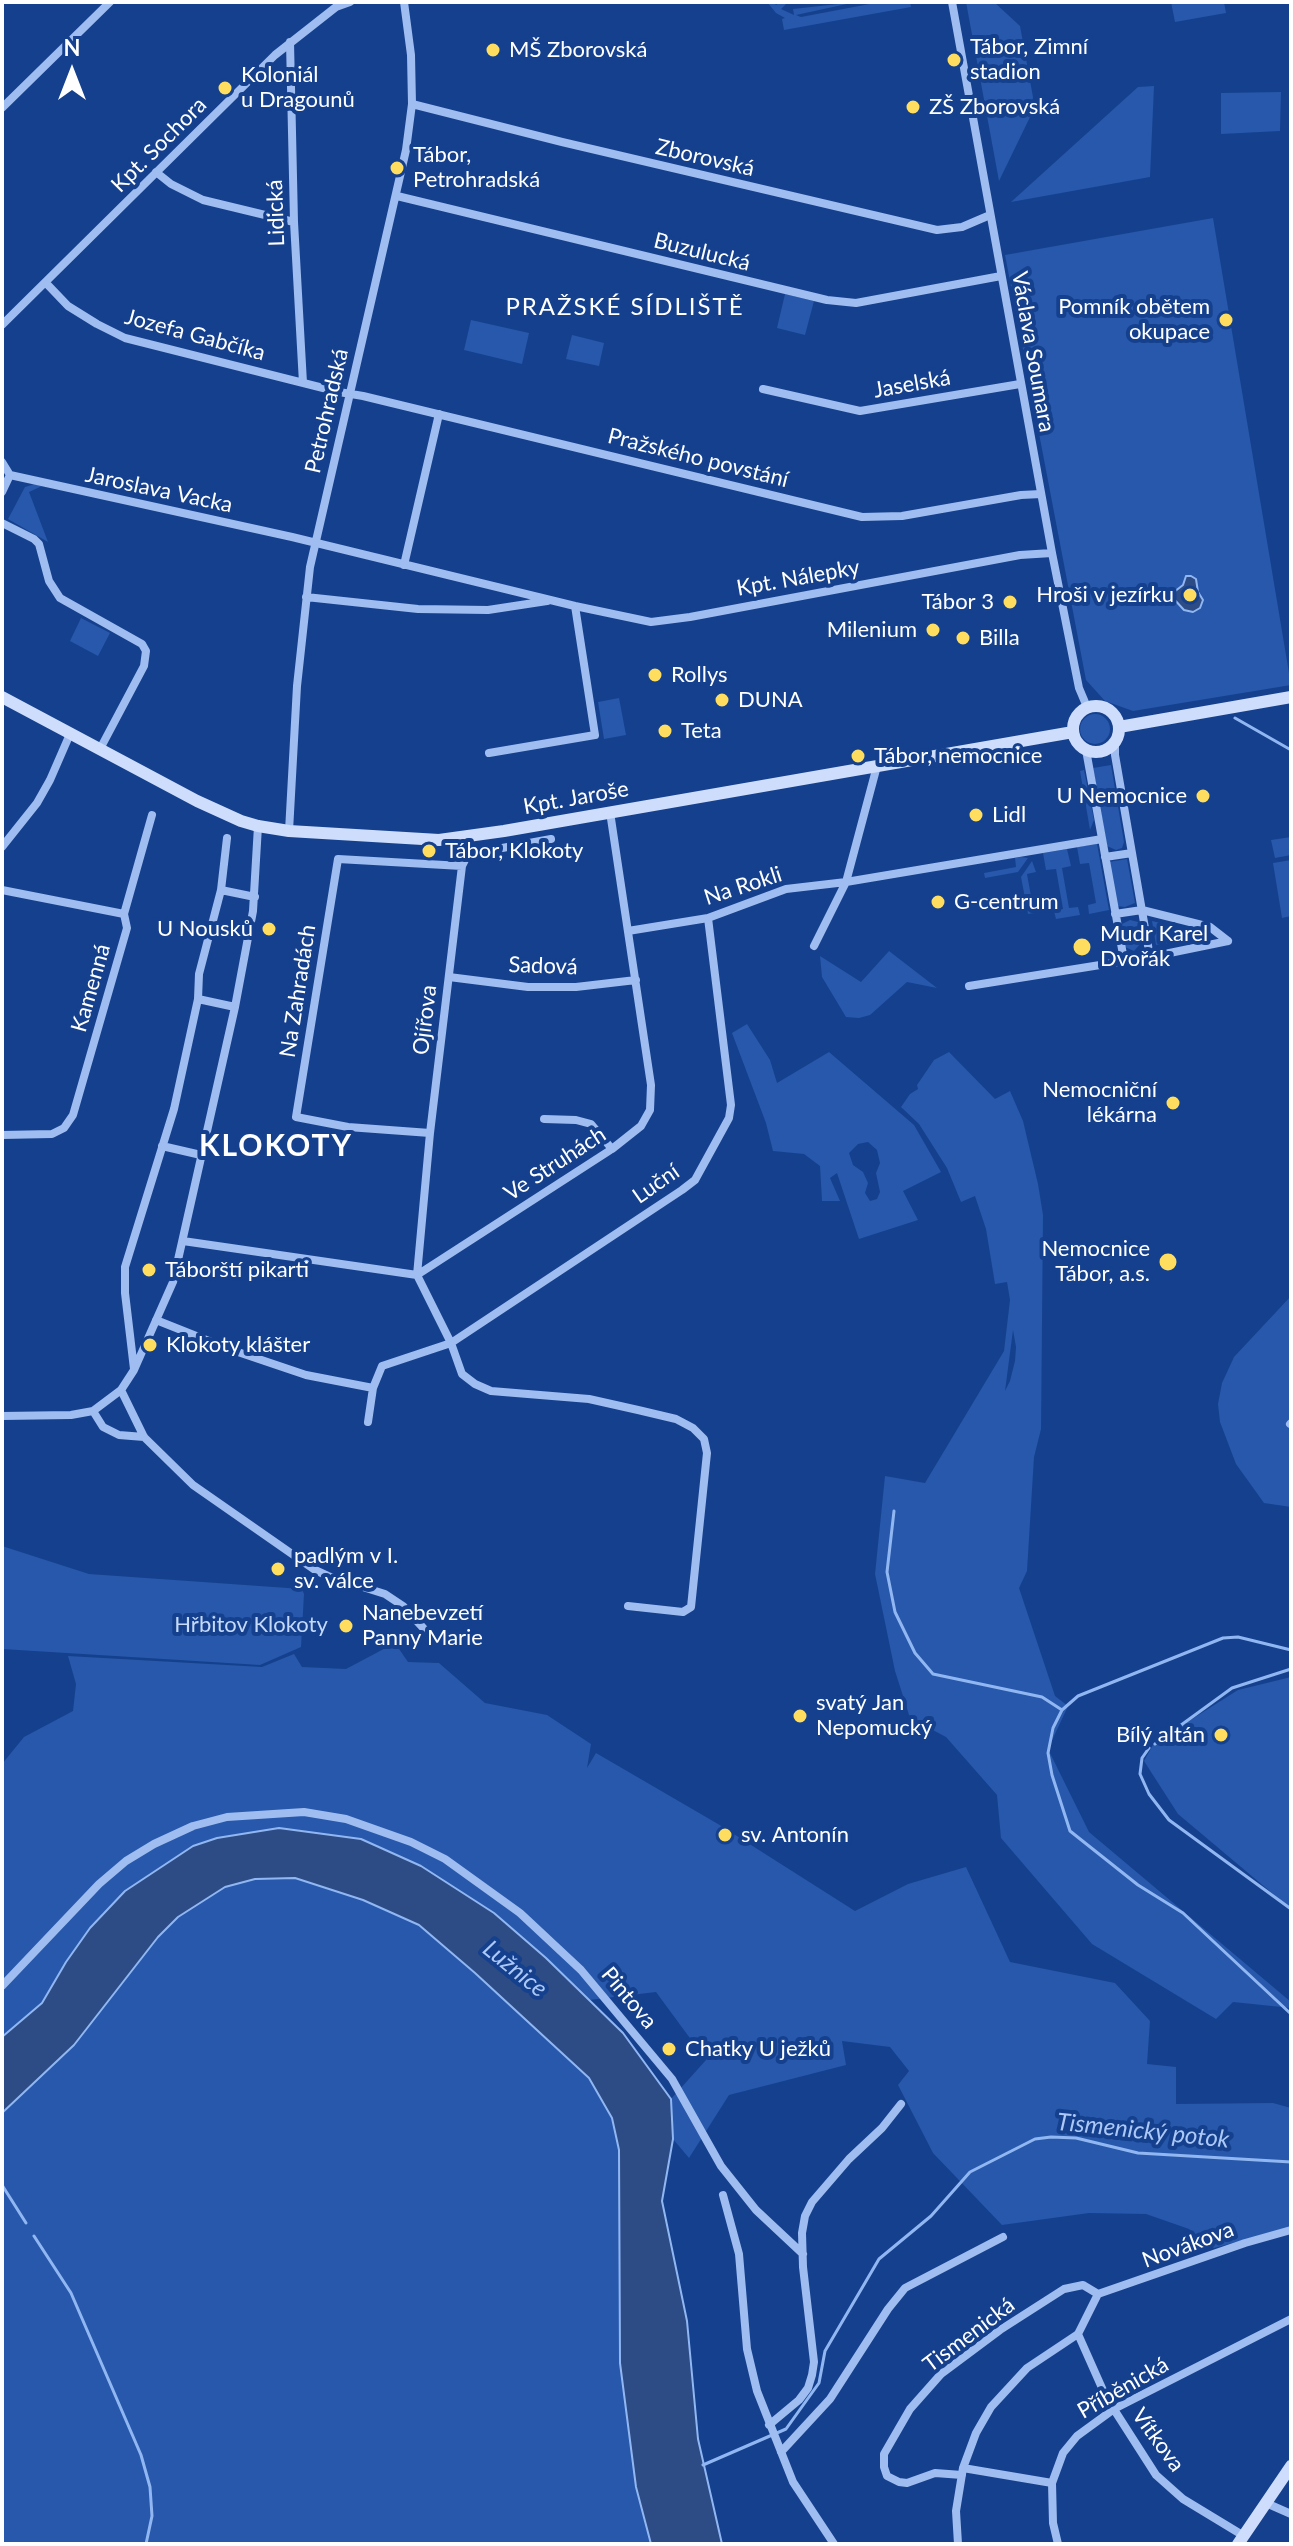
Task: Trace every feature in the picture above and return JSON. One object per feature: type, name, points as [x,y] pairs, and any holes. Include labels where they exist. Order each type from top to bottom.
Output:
[{"type":"street","points":[[2,108],[110,2]]},
{"type":"street","name":"Kpt. Sochora","points":[[2,325],[290,42],[336,7],[350,2]]},
{"type":"street","name":"Petrohradská","points":[[289,831],[297,686],[315,543],[406,150],[412,104],[410,39],[404,2]]},
{"type":"street","name":"Václava Soumara","points":[[952,2],[1052,553],[1079,688],[1087,707]]},
{"type":"street","name":"Lidická","points":[[290,42],[294,222],[303,383]]},
{"type":"street","name":"Zborovská","points":[[412,104],[937,230],[962,227],[990,215]]},
{"type":"street","points":[[156,172],[171,184],[203,200],[294,222]]},
{"type":"street","name":"Buzulucká","points":[[397,196],[827,300],[856,303],[1001,276]]},
{"type":"street","name":"Jozefa Gabčíka","points":[[46,283],[68,306],[125,338],[349,395]]},
{"type":"street","name":"Jaselská","points":[[763,389],[849,410],[871,410],[1020,384]]},
{"type":"street","name":"Pražského povstání","points":[[349,395],[862,517],[902,516],[1041,494]]},
{"type":"street","points":[[404,565],[439,414]]},
{"type":"street","points":[[2,462],[10,475],[2,492]]},
{"type":"street","name":"Jaroslava Vacka","points":[[10,475],[315,543]]},
{"type":"street","points":[[2,523],[39,544],[49,581],[60,598],[142,644],[146,651],[144,666],[100,749]]},
{"type":"street","name":"Kpt. Nálepky","points":[[315,543],[640,620],[672,620],[1020,555],[1052,553]]},
{"type":"street","name":"Kpt. Nálepky","points":[[306,597],[401,609],[488,610],[552,600]]},
{"type":"street","points":[[489,753],[595,735],[575,606]]},
{"type":"street","name":"Kpt. Jaroše","points":[[2,697],[207,806],[258,826],[289,831],[439,840],[1073,732]]},
{"type":"street","points":[[1119,727],[1291,697]]},
{"type":"street","points":[[1115,742],[1105,750],[1086,750],[1075,740],[1075,717],[1087,707],[1095,705],[1108,709],[1118,720],[1115,755],[1150,957]]},
{"type":"street","points":[[2,847],[37,803],[70,734]]},
{"type":"street","points":[[1086,750],[1124,960]]},
{"type":"street","points":[[814,946],[846,882],[877,766]]},
{"type":"street","name":"Ve Struhách","points":[[417,1275],[612,1149],[641,1126],[650,1110],[651,1085],[610,812]]},
{"type":"street","points":[[124,914],[152,815]]},
{"type":"street","points":[[2,1416],[71,1415],[93,1411],[121,1390],[134,1370],[173,1282],[235,1007],[255,897],[258,826]]},
{"type":"street","points":[[134,1370],[125,1267],[174,1109],[198,999],[199,974],[221,890],[227,838]]},
{"type":"street","points":[[462,866],[466,858],[475,853],[551,839]]},
{"type":"street","name":"Na Rokli","points":[[628,931],[708,918],[786,889],[846,882],[1102,839]]},
{"type":"street","points":[[1105,857],[1132,853]]},
{"type":"street","name":"Na Zahradách","points":[[430,1133],[348,1127],[296,1117],[338,859],[462,866]]},
{"type":"street","name":"Ojířova","points":[[417,1275],[430,1133],[462,866]]},
{"type":"street","name":"Kamenná","points":[[2,890],[124,914],[127,928],[73,1115],[64,1128],[52,1134],[2,1135]]},
{"type":"street","points":[[221,890],[255,897]]},
{"type":"street","points":[[969,986],[1150,957],[1228,941],[1210,927],[1142,910],[1115,914]]},
{"type":"street","name":"Luční","points":[[373,1388],[382,1366],[451,1343],[695,1180],[729,1118],[731,1105],[708,918]]},
{"type":"street","name":"Sadová","points":[[449,977],[528,987],[576,987],[636,980]]},
{"type":"street","points":[[198,999],[235,1007]]},
{"type":"street","points":[[544,1119],[591,1124],[612,1149]]},
{"type":"street","points":[[162,1146],[201,1155]]},
{"type":"street","points":[[183,1241],[417,1275],[451,1343],[462,1374],[475,1384],[491,1391],[589,1399],[676,1419],[693,1428],[704,1439],[707,1453],[691,1607],[683,1612],[628,1606]]},
{"type":"street","points":[[156,1320],[306,1375],[373,1388],[368,1422]]},
{"type":"street","points":[[121,1390],[144,1437],[193,1485],[315,1570],[385,1594],[403,1606],[426,1631]]},
{"type":"street","points":[[93,1411],[103,1427],[119,1435],[144,1437]]},
{"type":"street","name":"Pintova","points":[[2,1986],[99,1884],[126,1861],[193,1826],[227,1817],[304,1812],[346,1819],[411,1842],[445,1859],[520,1913],[581,1970],[672,2079],[721,2166],[756,2210],[803,2254]]},
{"type":"street","points":[[769,2425],[799,2400],[808,2388],[812,2375],[814,2362],[802,2233],[805,2216],[812,2202],[901,2104]]},
{"type":"street","points":[[723,2195],[739,2254],[747,2349],[757,2391],[793,2482],[834,2544]]},
{"type":"street","name":"Novákova","points":[[1098,2294],[1291,2230]]},
{"type":"street","points":[[781,2452],[830,2399],[905,2288],[1003,2237]]},
{"type":"street","name":"Tismenická","points":[[962,2471],[935,2473],[907,2483],[893,2480],[887,2476],[884,2454],[910,2409],[941,2374],[1000,2330],[1064,2289],[1083,2285],[1098,2294]]},
{"type":"street","points":[[958,2544],[956,2511],[962,2471],[976,2433],[991,2407],[1027,2368],[1078,2334],[1098,2294]]},
{"type":"street","name":"Příběnická","points":[[1058,2544],[1053,2523],[1052,2483],[1056,2467],[1069,2444],[1114,2409],[1291,2319]]},
{"type":"street","name":"Vítkova","points":[[1078,2334],[1114,2409],[1148,2465],[1183,2499],[1241,2540]]},
{"type":"street","points":[[1241,2540],[1291,2466]]},
{"type":"street","points":[[962,2471],[1052,2483]]},
{"type":"street","points":[[1266,2503],[1291,2514]]},
{"type":"green space","points":[[767,2],[776,5],[788,2],[781,9],[794,15],[793,9],[856,2],[796,15],[801,17],[880,2],[910,2],[911,7],[784,30],[782,19],[785,18]]},
{"type":"green space","points":[[966,2],[994,2],[1020,26],[1033,97],[1031,115],[999,181]]},
{"type":"green space","points":[[1171,2],[1224,2],[1226,13],[1175,22]]},
{"type":"green space","points":[[1154,86],[1150,177],[1011,202],[1138,87]]},
{"type":"green space","points":[[1281,92],[1280,131],[1221,134],[1221,93]]},
{"type":"green space","points":[[1213,218],[1291,685],[1133,711],[1105,701],[1086,680],[1005,255]]},
{"type":"green space","points":[[785,294],[814,301],[805,335],[777,328]]},
{"type":"green space","points":[[471,320],[529,333],[522,364],[464,350]]},
{"type":"green space","points":[[572,335],[604,343],[599,366],[566,359]]},
{"type":"green space","points":[[35,484],[42,486],[29,492],[48,542],[8,519],[25,487]]},
{"type":"green space","points":[[81,618],[110,633],[98,656],[70,641]]},
{"type":"green space","points":[[619,698],[626,735],[604,739],[598,702]]},
{"type":"green space","points":[[1095,714],[1106,718],[1110,729],[1106,740],[1095,744],[1084,740],[1080,729],[1084,718]]},
{"type":"green space","points":[[1111,765],[1124,842],[1122,848],[1116,850],[1107,846],[1093,768]]},
{"type":"green space","points":[[1084,770],[1094,820],[1090,830],[1080,771]]},
{"type":"green space","points":[[1291,837],[1291,855],[1275,858],[1271,840]]},
{"type":"green space","points":[[1097,844],[1109,910],[1089,914],[1088,905],[1096,903],[1089,863],[1080,864],[1077,847]]},
{"type":"green space","points":[[1067,849],[1071,866],[1062,868],[1069,908],[1078,907],[1080,915],[1056,919],[1054,911],[1063,909],[1056,869],[1046,870],[1043,853]]},
{"type":"green space","points":[[1015,858],[1028,858],[1018,872],[985,878],[984,873],[1016,867]]},
{"type":"green space","points":[[1127,859],[1135,903],[1117,906],[1109,862]]},
{"type":"green space","points":[[1291,860],[1291,916],[1282,918],[1273,863]]},
{"type":"green space","points":[[1032,861],[1036,872],[1027,874],[1034,913],[1028,914],[1021,877]]},
{"type":"green space","points":[[1130,920],[1138,922],[1141,943],[1134,951],[1125,947],[1120,925]]},
{"type":"green space","points":[[1152,921],[1209,934],[1211,936],[1156,945]]},
{"type":"green space","points":[[889,951],[937,988],[907,982],[870,1015],[846,1017],[822,977],[820,956],[861,982]]},
{"type":"green space","points":[[747,1024],[770,1060],[777,1083],[829,1052],[914,1125],[941,1172],[903,1191],[918,1220],[859,1239],[837,1173],[830,1178],[840,1201],[822,1201],[820,1166],[804,1154],[773,1151],[766,1123],[732,1033]],"holes":[[[868,1142],[877,1150],[880,1163],[876,1173],[880,1192],[877,1199],[870,1201],[865,1193],[868,1183],[863,1172],[853,1165],[849,1153],[858,1144]]]},
{"type":"green space","points":[[949,1052],[995,1099],[1010,1091],[1023,1121],[1038,1184],[1043,1215],[1041,1429],[1034,1457],[1027,1571],[1019,1588],[1055,1696],[1068,1706],[1048,1749],[1089,1832],[1291,2002],[1291,2008],[1233,2002],[1216,2019],[1092,1944],[1001,1838],[997,1795],[946,1737],[910,1718],[895,1671],[875,1574],[885,1476],[925,1483],[1004,1351],[1010,1300],[1007,1282],[995,1284],[986,1229],[975,1196],[961,1202],[947,1168],[919,1124],[901,1107],[918,1089],[917,1085],[934,1060]],"holes":[[[1013,1330],[1015,1361],[1005,1391]]]},
{"type":"green space","points":[[1291,1296],[1291,1507],[1264,1503],[1236,1464],[1220,1422],[1218,1404],[1222,1383],[1234,1357]]},
{"type":"green space","name":"Hřbitov Klokoty","points":[[2,1546],[89,1574],[302,1589],[301,1647],[260,1665],[2,1649]]},
{"type":"green space","points":[[395,1643],[408,1662],[439,1663],[485,1703],[547,1715],[591,1744],[587,1768],[596,1753],[718,1824],[855,1911],[908,1884],[966,1867],[1010,1962],[1115,1983],[1150,2021],[1147,2064],[1176,2067],[1176,2104],[1273,2103],[1291,2108],[1291,2227],[1214,2248],[1189,2229],[1146,2214],[1089,2213],[1002,2225],[933,2153],[898,2085],[909,2071],[890,2047],[842,2041],[846,2065],[729,2095],[689,2158],[673,2139],[671,2099],[706,2060],[656,1992],[589,2000],[494,1913],[421,1866],[193,1847],[125,1891],[90,1928],[42,2003],[2,2037],[2,1764],[24,1737],[73,1711],[76,1684],[68,1656],[262,1667],[294,1654],[302,1667],[346,1669]]},
{"type":"green space","points":[[1291,1677],[1291,1909],[1178,1814],[1144,1761],[1154,1743],[1238,1690]]},
{"type":"green space","points":[[295,1878],[363,1900],[419,1925],[589,2078],[612,2118],[619,2150],[620,2363],[636,2487],[651,2544],[2,2544],[2,2113],[79,2039],[158,1937],[178,1917],[225,1887],[255,1879]]},
{"type":"water","points":[[1186,576],[1196,579],[1203,600],[1200,608],[1193,612],[1184,610],[1173,598]]},
{"type":"water","name":"Lužnice","points":[[279,1828],[361,1839],[421,1866],[494,1913],[546,1958],[623,2033],[671,2099],[673,2139],[662,2201],[687,2321],[698,2439],[722,2544],[651,2544],[636,2487],[620,2363],[619,2150],[612,2118],[589,2078],[419,1925],[363,1900],[295,1878],[255,1879],[225,1887],[178,1917],[158,1937],[74,2045],[2,2113],[2,2037],[42,2003],[90,1928],[125,1891],[193,1846],[217,1838]]},
{"type":"waterway","points":[[1235,718],[1291,750]]},
{"type":"waterway","points":[[894,1511],[887,1572],[895,1612],[915,1653],[933,1674],[1042,1697],[1062,1710]]},
{"type":"waterway","name":"Tismenický potok","points":[[1291,1650],[1238,1637],[1223,1638],[1078,1696],[1062,1710],[1053,1728],[1048,1753],[1070,1831],[1138,1885],[1183,1913],[1291,2014]]},
{"type":"waterway","points":[[1155,1744],[1232,1688],[1291,1669]]},
{"type":"waterway","points":[[1149,1748],[1142,1758],[1140,1774],[1149,1794],[1169,1820],[1291,1909]]},
{"type":"waterway","name":"Tismenický potok","points":[[703,2465],[786,2429],[819,2383],[825,2351],[879,2259],[931,2216],[970,2172],[1035,2139],[1051,2137],[1076,2138],[1138,2153],[1291,2162]]},
{"type":"waterway","points":[[2,2185],[26,2223]]},
{"type":"waterway","points":[[34,2236],[71,2293],[141,2455],[150,2487],[152,2516],[146,2544]]},
{"type":"place","name":"MŠ Zborovská","points":[[493,50]]},
{"type":"place","name":"Tábor, Zimní stadion","points":[[954,60]]},
{"type":"place","name":"Koloniál u Dragounů","points":[[225,88]]},
{"type":"place","name":"ZŠ Zborovská","points":[[913,107]]},
{"type":"place","name":"Tábor, Petrohradská","points":[[397,168]]},
{"type":"place","name":"Pomník obětem okupace","points":[[1226,320]]},
{"type":"place","name":"Hroši v jezírku","points":[[1190,595]]},
{"type":"place","name":"Tábor 3","points":[[1010,602]]},
{"type":"place","name":"Milenium","points":[[933,630]]},
{"type":"place","name":"Billa","points":[[963,638]]},
{"type":"place","name":"Rollys","points":[[655,675]]},
{"type":"place","name":"DUNA","points":[[722,700]]},
{"type":"place","name":"Teta","points":[[665,731]]},
{"type":"place","name":"Tábor, nemocnice","points":[[858,756]]},
{"type":"place","name":"U Nemocnice","points":[[1203,796]]},
{"type":"place","name":"Lidl","points":[[976,815]]},
{"type":"place","name":"Tábor, Klokoty","points":[[429,851]]},
{"type":"place","name":"G-centrum","points":[[938,902]]},
{"type":"place","name":"U Nousků","points":[[269,929]]},
{"type":"place","name":"Mudr Karel Dvořák","points":[[1082,947]]},
{"type":"place","name":"Nemocniční lékárna","points":[[1173,1103]]},
{"type":"place","name":"Nemocnice Tábor, a.s.","points":[[1168,1262]]},
{"type":"place","name":"Táborští pikarti","points":[[149,1270]]},
{"type":"place","name":"Klokoty klášter","points":[[150,1345]]},
{"type":"place","name":"padlým v I. sv. válce","points":[[278,1569]]},
{"type":"place","name":"Nanebevzetí Panny Marie","points":[[346,1626]]},
{"type":"place","name":"svatý Jan Nepomucký","points":[[800,1716]]},
{"type":"place","name":"Bílý altán","points":[[1221,1735]]},
{"type":"place","name":"sv. Antonín","points":[[725,1835]]},
{"type":"place","name":"Chatky U ježků","points":[[669,2049]]},
{"type":"district","name":"PRAŽSKÉ SÍDLIŠTĚ","points":[[625,307]]},
{"type":"district","name":"KLOKOTY","points":[[276,1146]]}]
